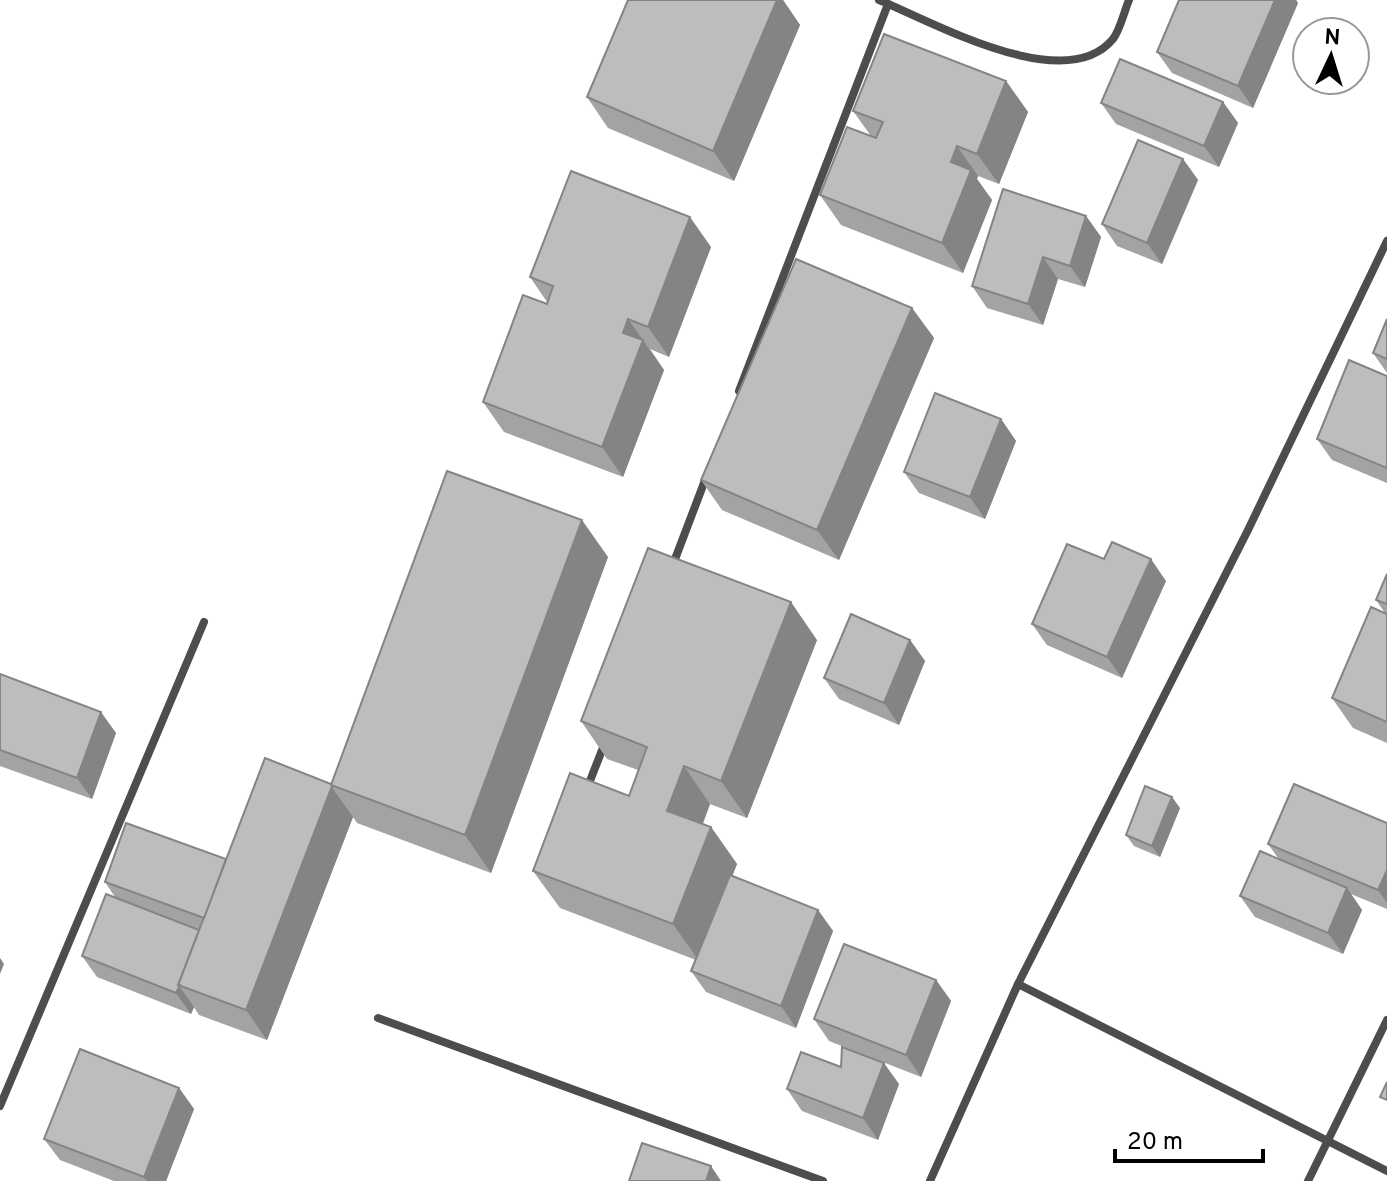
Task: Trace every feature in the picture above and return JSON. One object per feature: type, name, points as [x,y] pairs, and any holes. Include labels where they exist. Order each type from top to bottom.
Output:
[{"type":"street","points":[[737,398],[884,2],[1011,54],[1068,62],[1087,58],[1113,39],[1129,0]]},
{"type":"street","points":[[930,1181],[1018,984],[1248,530],[1387,241]]},
{"type":"street","points":[[670,573],[709,471]]},
{"type":"street","points":[[0,1106],[204,622]]},
{"type":"street","points":[[581,806],[609,733]]},
{"type":"street","points":[[1018,984],[1387,1171]]},
{"type":"street","points":[[378,1018],[823,1181]]},
{"type":"street","points":[[1308,1181],[1387,1020]]},
{"type":"building","points":[[628,0],[777,0],[713,151],[587,97]]},
{"type":"building","points":[[1179,0],[1275,0],[1238,86],[1157,52]]},
{"type":"building","points":[[884,34],[1006,81],[977,154],[957,146],[951,162],[971,170],[942,243],[820,195],[847,127],[876,138],[883,122],[853,111]]},
{"type":"building","points":[[1120,59],[1223,102],[1204,146],[1101,103]]},
{"type":"building","points":[[1138,140],[1183,159],[1147,243],[1102,224]]},
{"type":"building","points":[[571,171],[690,217],[648,327],[628,319],[623,333],[643,340],[602,447],[483,402],[523,295],[547,304],[553,286],[530,277]]},
{"type":"building","points":[[1003,189],[1086,216],[1070,266],[1043,257],[1028,304],[972,286]]},
{"type":"building","points":[[796,259],[912,308],[817,530],[701,480]]},
{"type":"building","points":[[1387,319],[1387,359],[1373,353]]},
{"type":"building","points":[[1349,360],[1387,376],[1387,468],[1317,439]]},
{"type":"building","points":[[935,393],[1001,419],[970,497],[904,472]]},
{"type":"building","points":[[447,471],[582,520],[465,835],[331,785]]},
{"type":"building","points":[[1112,542],[1151,559],[1107,657],[1032,624],[1067,544],[1104,559]]},
{"type":"building","points":[[648,548],[791,602],[721,781],[684,766],[667,811],[711,827],[673,924],[533,871],[570,773],[629,796],[647,747],[581,721]]},
{"type":"building","points":[[1387,574],[1387,604],[1376,600]]},
{"type":"building","points":[[1371,607],[1387,614],[1387,722],[1332,698]]},
{"type":"building","points":[[851,614],[910,640],[884,703],[824,678]]},
{"type":"building","points":[[0,674],[101,712],[77,778],[0,750]]},
{"type":"building","points":[[265,758],[332,786],[246,1010],[178,985]]},
{"type":"building","points":[[1294,784],[1387,823],[1387,870],[1378,890],[1268,844]]},
{"type":"building","points":[[1145,786],[1172,797],[1152,846],[1126,835]]},
{"type":"building","points":[[126,823],[226,859],[204,918],[105,882]]},
{"type":"building","points":[[1260,851],[1347,888],[1328,933],[1240,896]]},
{"type":"building","points":[[730,875],[818,910],[781,1006],[691,971]]},
{"type":"building","points":[[106,894],[199,930],[176,993],[82,956]]},
{"type":"building","points":[[844,944],[936,980],[906,1055],[814,1019]]},
{"type":"building","points":[[842,1047],[884,1063],[863,1118],[787,1089],[801,1052],[841,1067]]},
{"type":"building","points":[[80,1049],[179,1088],[144,1177],[44,1139]]},
{"type":"building","points":[[1387,1082],[1387,1100],[1380,1097]]},
{"type":"building","points":[[642,1143],[711,1166],[706,1181],[629,1181]]}]
